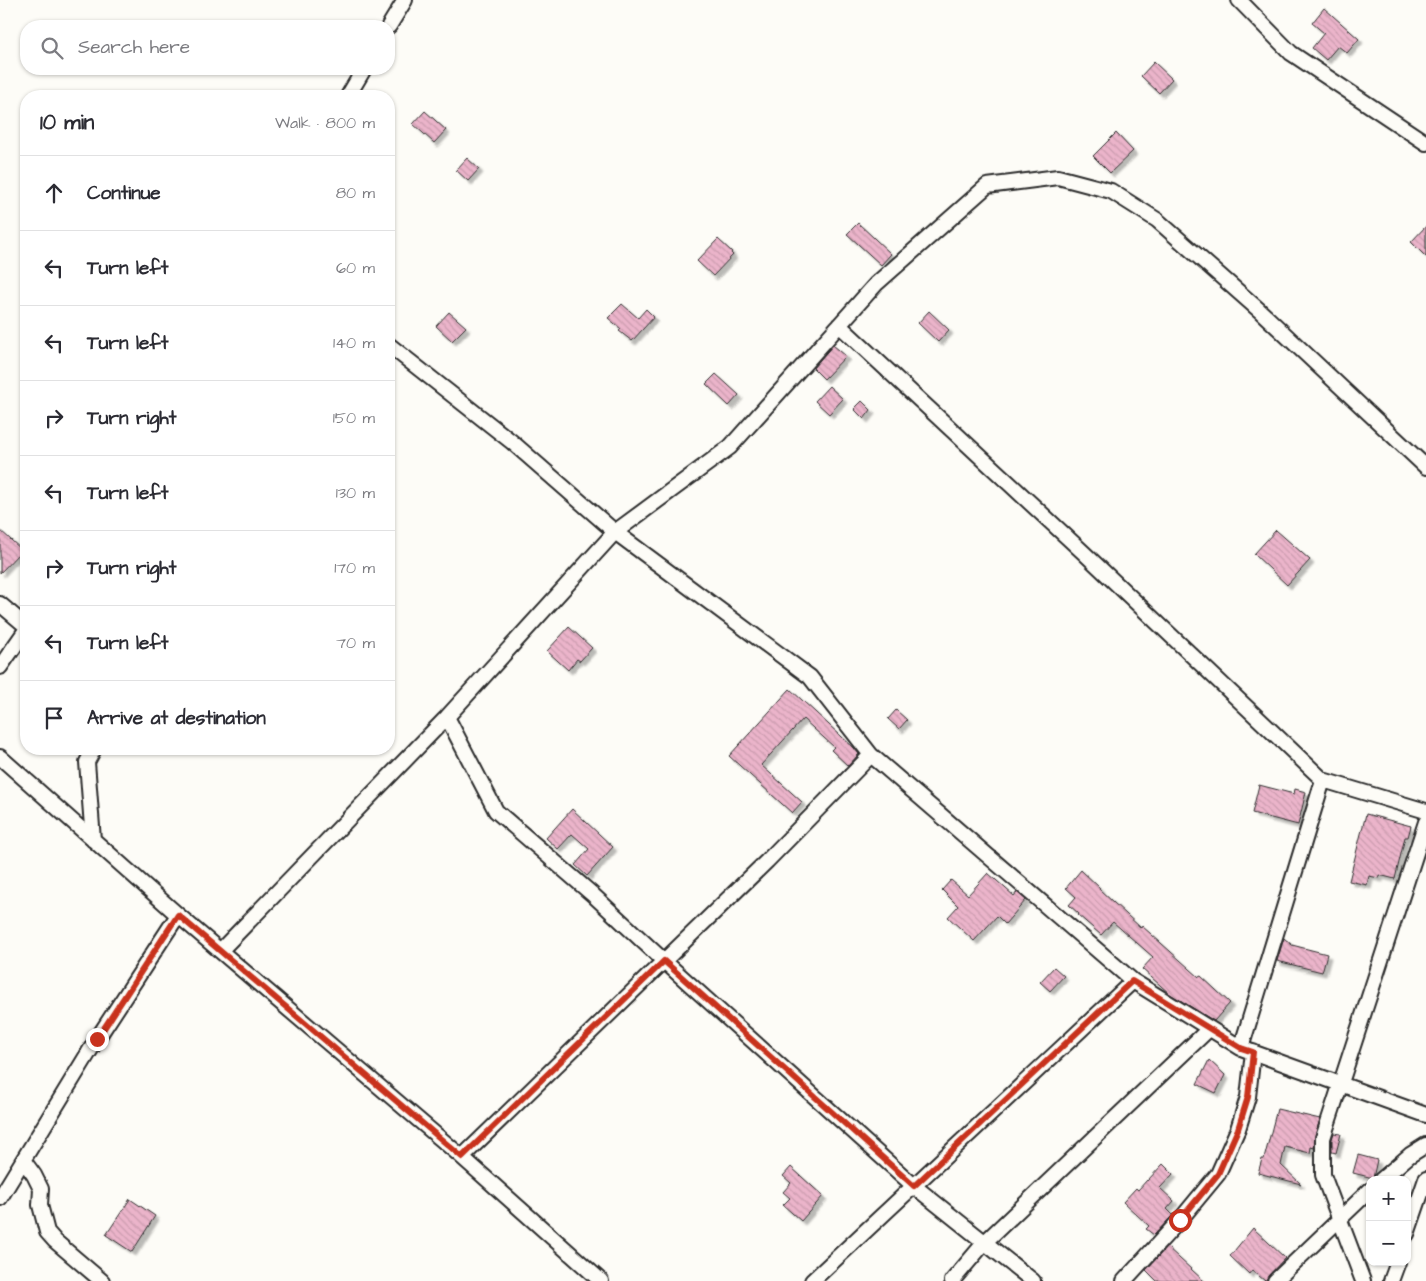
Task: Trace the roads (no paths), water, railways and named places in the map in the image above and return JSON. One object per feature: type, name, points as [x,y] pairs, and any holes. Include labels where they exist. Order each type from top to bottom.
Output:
[{"type":"street","points":[[393,20],[405,0]]},
{"type":"street","points":[[1239,0],[1291,53],[1426,143]]},
{"type":"street","points":[[352,90],[360,75]]},
{"type":"street","points":[[220,952],[448,717],[615,532],[730,447],[876,284],[987,186],[1058,177],[1111,191],[1157,220],[1259,310],[1426,467]]},
{"type":"street","points":[[839,325],[1084,553],[1323,780],[1426,811]]},
{"type":"street","points":[[395,350],[512,442],[615,532],[810,677],[871,755],[1132,981],[1247,1050],[1426,1115]]},
{"type":"street","points":[[0,604],[20,622]]},
{"type":"street","points":[[0,667],[20,637]]},
{"type":"street","points":[[448,717],[496,811],[592,894],[914,1186],[1033,1281]]},
{"type":"street","points":[[91,755],[87,762],[93,840]]},
{"type":"street","points":[[462,1157],[767,861],[871,755]]},
{"type":"street","points":[[0,756],[220,952],[462,1157],[601,1281]]},
{"type":"street","points":[[1124,1281],[1180,1220],[1218,1174],[1238,1129],[1248,1097],[1247,1050],[1323,780]]},
{"type":"street","points":[[1363,1281],[1323,1175],[1323,1138],[1426,822]]},
{"type":"street","points":[[0,1198],[97,1039],[178,915]]},
{"type":"street","points":[[812,1281],[1132,981]]},
{"type":"street","points":[[952,1281],[985,1242],[1210,1029]]},
{"type":"street","points":[[1386,1176],[1410,1155],[1426,1145]]},
{"type":"street","points":[[23,1160],[41,1189],[40,1206],[47,1232],[54,1241],[102,1281]]},
{"type":"street","points":[[1411,1222],[1426,1178]]},
{"type":"street","points":[[1275,1281],[1366,1194]]},
{"type":"street","points":[[1391,1281],[1397,1266]]}]
